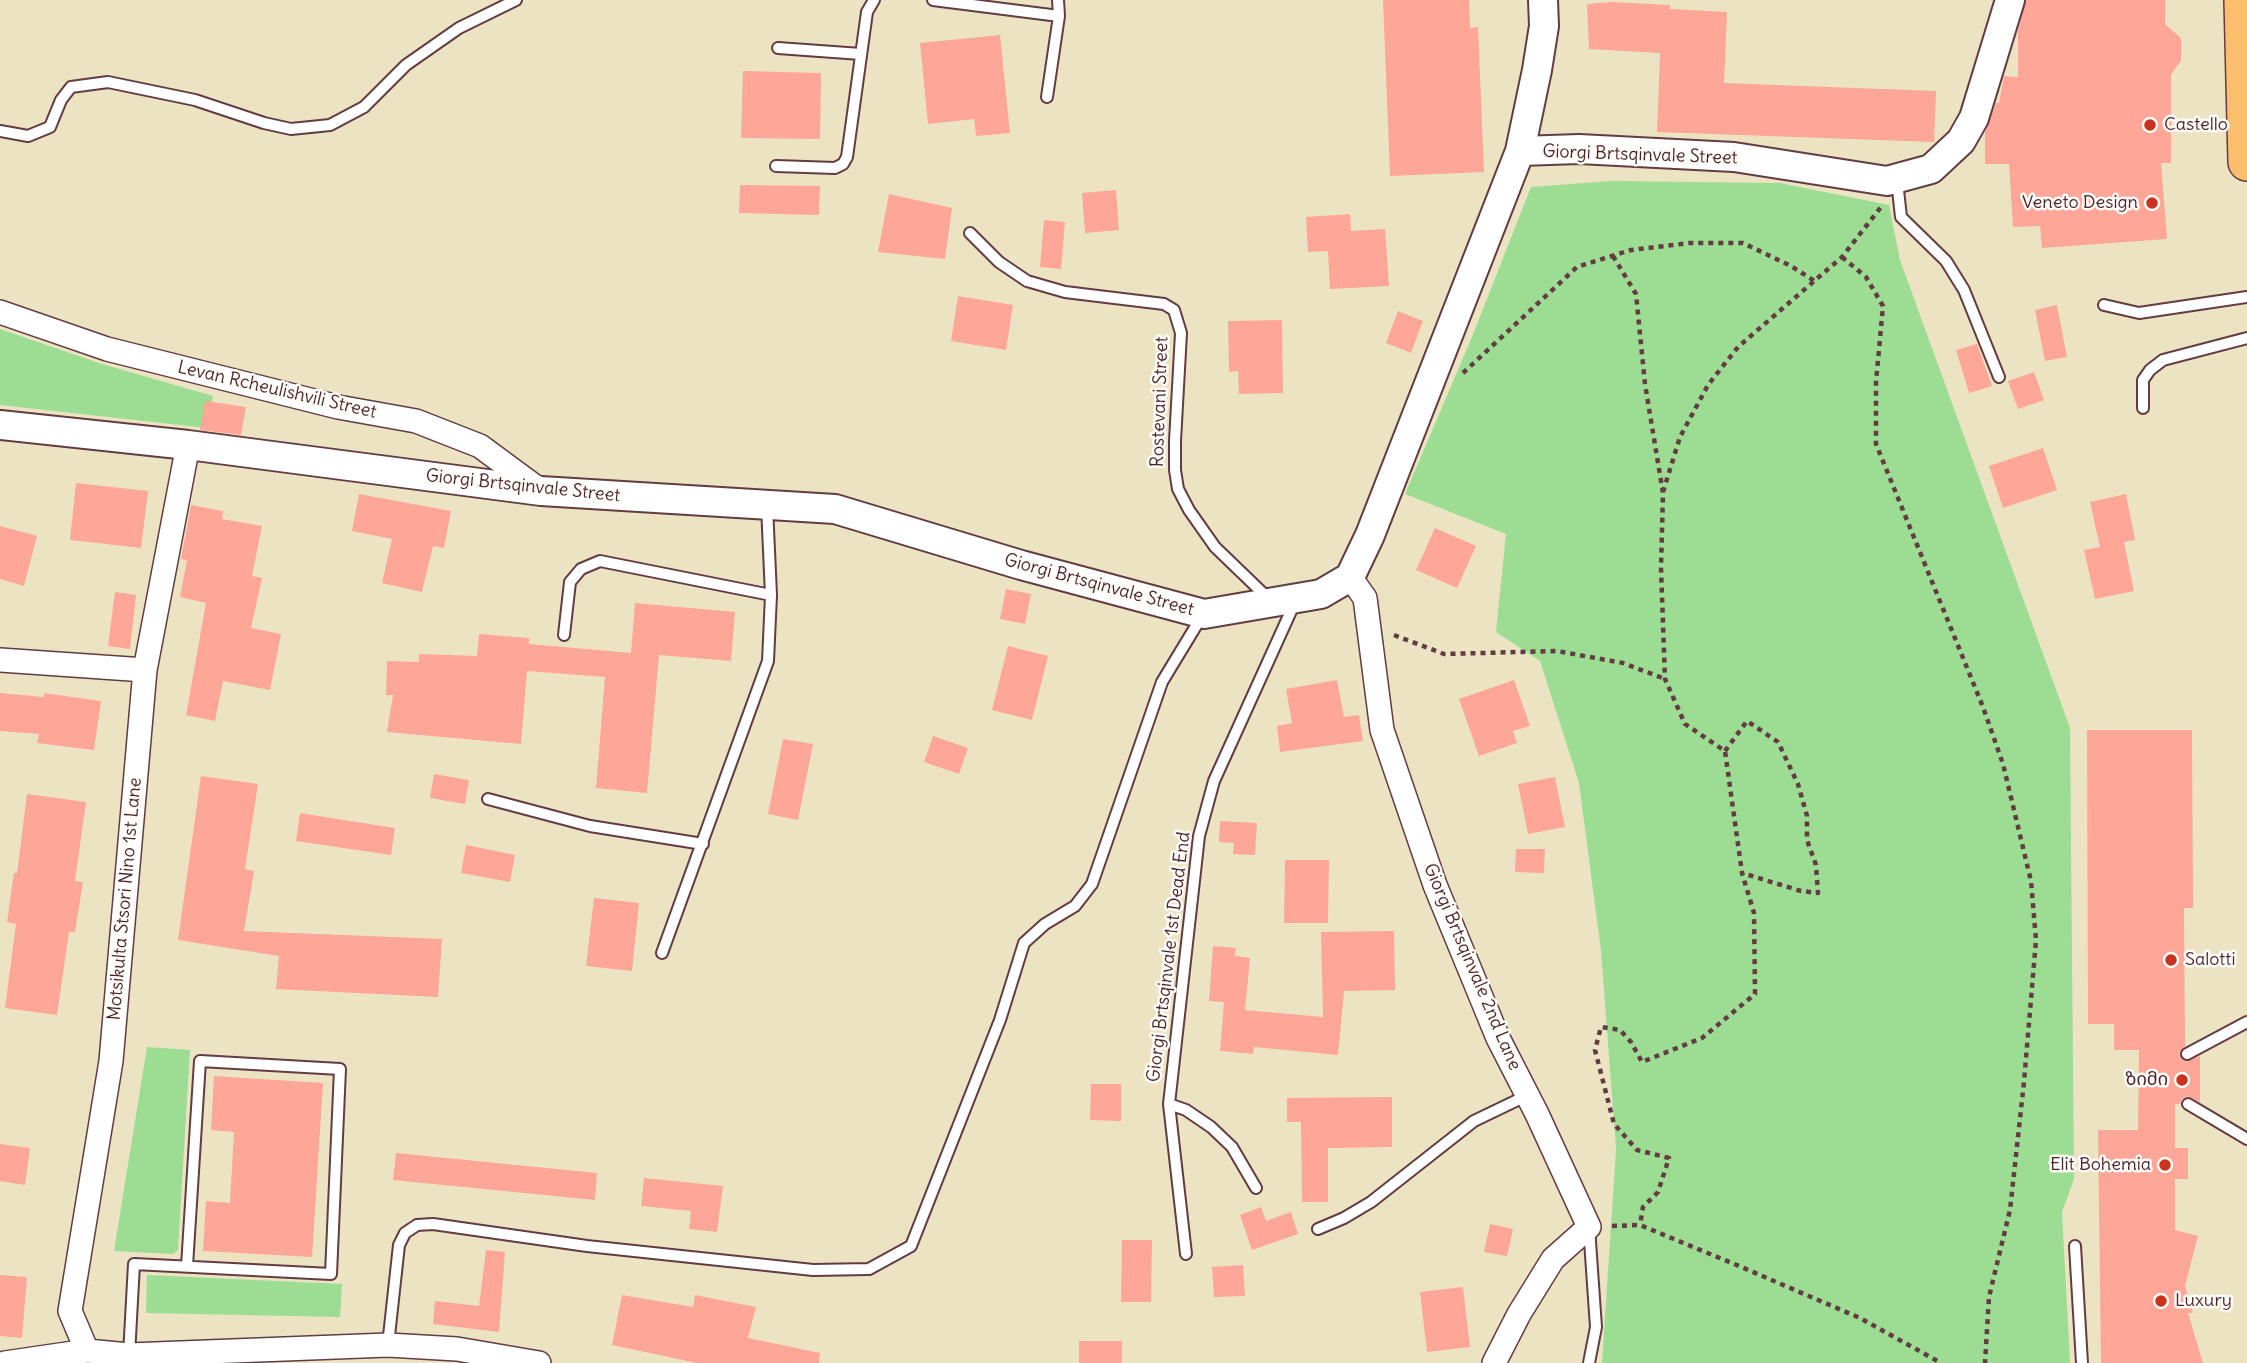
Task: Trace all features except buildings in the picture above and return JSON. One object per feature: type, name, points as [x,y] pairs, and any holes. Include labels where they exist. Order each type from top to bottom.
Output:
[{"type":"highway","points":[[2243,0],[2247,162]]},
{"type":"street","points":[[1520,151],[1544,26],[1543,0]]},
{"type":"street","name":"Giorgi Brtsqinvale Street","points":[[0,425],[188,445],[541,491],[835,509],[1021,565],[1203,614],[1321,594],[1350,577],[1370,535],[1520,151],[1578,149],[1734,157],[1886,181],[1931,169],[1961,141],[1974,118],[2010,0]]},
{"type":"street","name":"Levan Rcheulishvili Street","points":[[0,312],[107,349],[338,407],[416,421],[480,446],[541,491]]},
{"type":"street","name":"Motsikulta Stsori Nino 1st Lane","points":[[87,1351],[70,1311],[111,1061],[145,670],[188,445]]},
{"type":"street","name":"Giorgi Brtsqinvale 2nd Lane","points":[[1350,577],[1365,598],[1382,730],[1436,885],[1498,1038],[1528,1095],[1589,1227]]},
{"type":"street","points":[[0,660],[145,670]]},
{"type":"street","points":[[1494,1363],[1519,1314],[1553,1259],[1589,1227]]},
{"type":"street","points":[[5,1363],[87,1351],[129,1354],[388,1345],[457,1349],[539,1363]]},
{"type":"lane","points":[[0,131],[28,136],[50,127],[61,100],[71,87],[108,82],[195,100],[291,129],[330,125],[364,107],[406,65],[459,28],[516,0]]},
{"type":"lane","points":[[776,166],[835,168],[843,164],[847,157],[867,12],[874,0]]},
{"type":"lane","points":[[933,0],[1059,16]]},
{"type":"lane","points":[[1047,97],[1059,0]]},
{"type":"lane","points":[[778,48],[861,54]]},
{"type":"lane","points":[[1897,178],[1901,216],[1946,261],[1964,290],[1999,377]]},
{"type":"lane","name":"Rostevani Street","points":[[970,233],[999,262],[1027,281],[1065,292],[1164,304],[1174,310],[1181,333],[1175,441],[1178,489],[1215,547],[1285,600]]},
{"type":"lane","points":[[2104,305],[2139,313],[2247,297]]},
{"type":"lane","points":[[2143,408],[2143,380],[2163,359],[2247,338]]},
{"type":"lane","points":[[662,954],[768,661],[771,595],[767,503]]},
{"type":"lane","points":[[564,635],[570,582],[581,569],[600,561],[771,595]]},
{"type":"lane","name":"Giorgi Brtsqinvale 1st Dead End","points":[[1186,1254],[1168,1104],[1199,836],[1214,781],[1285,600]]},
{"type":"lane","points":[[388,1345],[399,1245],[405,1233],[416,1225],[433,1224],[587,1246],[813,1270],[869,1269],[911,1246],[1000,1020],[1024,943],[1045,924],[1075,906],[1092,884],[1163,682],[1203,614]]},
{"type":"lane","points":[[488,799],[590,826],[703,844]]},
{"type":"lane","points":[[2188,1054],[2247,1022]]},
{"type":"lane","points":[[129,1354],[134,1264],[331,1274],[340,1069],[200,1061],[187,1266]]},
{"type":"lane","points":[[1318,1229],[1371,1202],[1474,1121],[1528,1095]]},
{"type":"lane","points":[[1168,1104],[1186,1110],[1211,1127],[1232,1147],[1256,1188]]},
{"type":"lane","points":[[2188,1104],[2247,1139]]},
{"type":"lane","points":[[1589,1227],[1596,1327],[1589,1363]]},
{"type":"lane","points":[[2075,1246],[2082,1363]]},
{"type":"path","points":[[1663,493],[1680,437],[1708,385],[1738,347],[1842,257],[1876,216],[1897,178]]},
{"type":"path","points":[[1462,373],[1577,267],[1631,250],[1690,243],[1744,243],[1815,282]]},
{"type":"path","points":[[1613,256],[1636,294],[1644,384],[1663,493],[1661,568],[1665,679],[1685,724],[1725,751]]},
{"type":"path","points":[[1842,257],[1866,277],[1883,306],[1877,382],[1876,444],[1987,718],[2003,764],[2031,881],[2036,940],[2025,1069],[2010,1210],[1989,1297],[1985,1363]]},
{"type":"path","points":[[1368,627],[1444,654],[1557,651],[1623,663],[1665,679]]},
{"type":"path","points":[[1640,1225],[1643,1207],[1658,1192],[1669,1158],[1637,1150],[1614,1124],[1595,1050],[1601,1027],[1620,1030],[1631,1042],[1642,1062],[1702,1038],[1755,994],[1754,913],[1742,873],[1725,751],[1746,721],[1778,742],[1798,784],[1807,816],[1807,840],[1816,865],[1818,893],[1801,891],[1766,878],[1742,873]]},
{"type":"path","points":[[1589,1227],[1640,1225],[1860,1318],[1941,1363]]},
{"type":"green space","points":[[1611,181],[1780,183],[1889,205],[1900,260],[2070,728],[2074,1179],[2062,1212],[2070,1363],[1602,1363],[1616,1149],[1601,951],[1579,783],[1540,661],[1496,632],[1506,534],[1405,494],[1472,337],[1531,187]]},
{"type":"green space","points":[[0,329],[102,364],[213,396],[207,428],[0,405]]},
{"type":"green space","points":[[147,1047],[190,1050],[178,1250],[173,1254],[114,1251]]},
{"type":"green space","points":[[147,1275],[342,1284],[340,1317],[146,1313]]},
{"type":"place","name":"Castello","points":[[2150,125]]},
{"type":"place","name":"Veneto Design","points":[[2152,203]]},
{"type":"place","name":"Salotti","points":[[2171,960]]},
{"type":"place","name":"ზიმი","points":[[2182,1080]]},
{"type":"place","name":"Elit Bohemia","points":[[2165,1165]]},
{"type":"place","name":"Luxury","points":[[2161,1301]]}]
